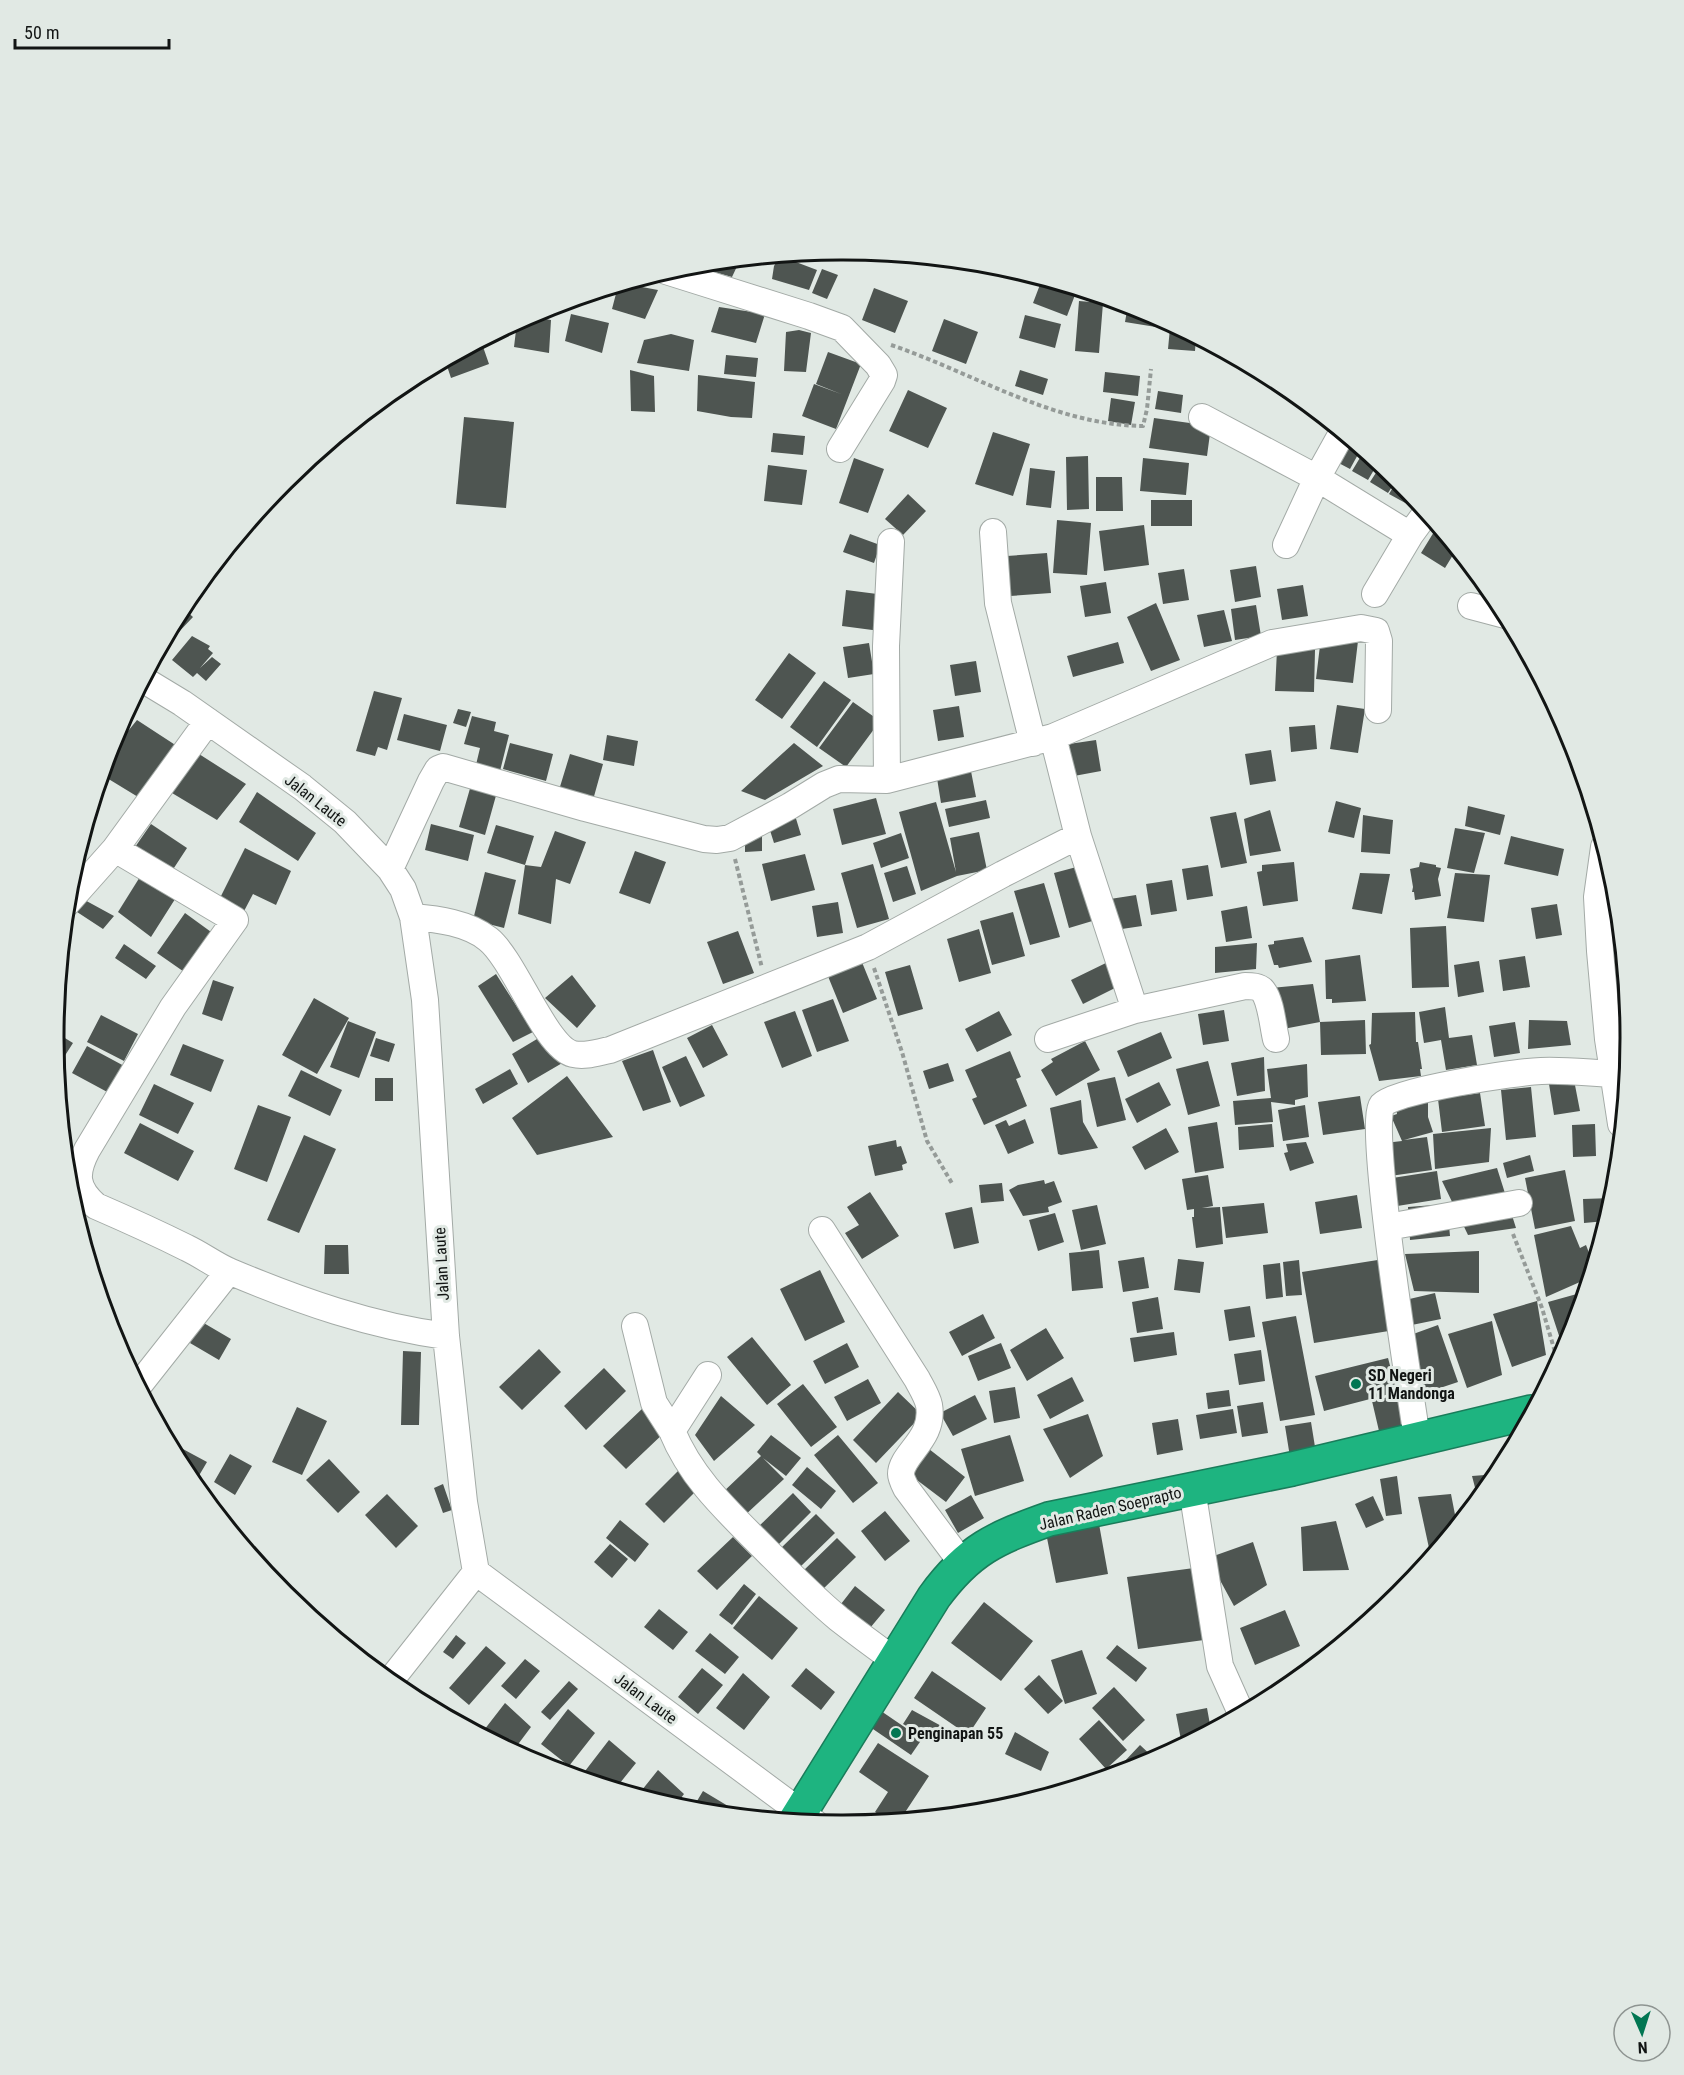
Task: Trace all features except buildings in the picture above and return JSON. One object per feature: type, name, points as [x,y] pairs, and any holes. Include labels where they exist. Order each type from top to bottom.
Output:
[{"type":"highway","name":"Jalan Raden Soeprapto","points":[[807,1814],[894,1660],[934,1597],[950,1574],[986,1545],[1049,1519],[1292,1469],[1521,1414]]},
{"type":"street","points":[[683,276],[842,328],[878,365],[884,375],[882,381],[840,449]]},
{"type":"street","points":[[1202,417],[1317,478],[1410,535]]},
{"type":"street","points":[[1286,545],[1317,478],[1338,440]]},
{"type":"street","points":[[1375,594],[1422,519]]},
{"type":"street","points":[[993,532],[998,603],[1135,1010]]},
{"type":"street","points":[[887,780],[886,646],[891,542]]},
{"type":"street","points":[[1471,606],[1491,611]]},
{"type":"street","points":[[390,869],[431,781],[438,769],[444,767],[585,808],[704,839],[717,840],[730,837],[838,779],[887,780],[1043,740],[1272,643],[1361,628],[1376,631],[1378,636],[1378,710]]},
{"type":"street","name":"Jalan Laute","points":[[150,684],[208,721],[302,787],[345,822],[390,869],[403,889],[413,917],[425,1000],[446,1336],[464,1502],[476,1572],[796,1813]]},
{"type":"street","points":[[78,890],[115,849],[208,721]]},
{"type":"street","points":[[413,917],[437,919],[470,929],[487,938],[500,951],[540,1018],[567,1051],[589,1055],[610,1050],[868,947],[1078,836]]},
{"type":"street","points":[[115,849],[235,920],[173,1007],[80,1163],[79,1181],[84,1196],[96,1206],[188,1248],[229,1271],[315,1305],[373,1323],[446,1336]]},
{"type":"street","points":[[1601,869],[1597,897],[1608,1039],[1617,1095]]},
{"type":"street","points":[[1048,1038],[1135,1010],[1245,986],[1263,990],[1276,1039]]},
{"type":"street","points":[[1418,1438],[1379,1156],[1378,1116],[1382,1106],[1398,1096],[1466,1081],[1540,1071],[1614,1074]]},
{"type":"street","points":[[1388,1227],[1519,1203]]},
{"type":"street","points":[[822,1230],[917,1379],[928,1404],[927,1428],[901,1474],[906,1488],[962,1563]]},
{"type":"street","points":[[144,1379],[229,1271]]},
{"type":"street","points":[[635,1326],[654,1403],[697,1478],[720,1505],[807,1591],[894,1660]]},
{"type":"street","points":[[672,1431],[708,1374]]},
{"type":"street","points":[[1192,1490],[1220,1666],[1238,1707]]},
{"type":"street","points":[[396,1674],[476,1572]]},
{"type":"path","points":[[887,344],[1042,406],[1106,423],[1127,426],[1143,426],[1151,369]]},
{"type":"path","points":[[730,837],[767,986]]},
{"type":"path","points":[[868,947],[902,1052],[927,1141],[952,1185]]},
{"type":"path","points":[[1513,1234],[1542,1308],[1554,1348]]},
{"type":"place","name":"SD Negeri 11 Mandonga","points":[[1356,1384]]},
{"type":"place","name":"Penginapan 55","points":[[896,1733]]}]
